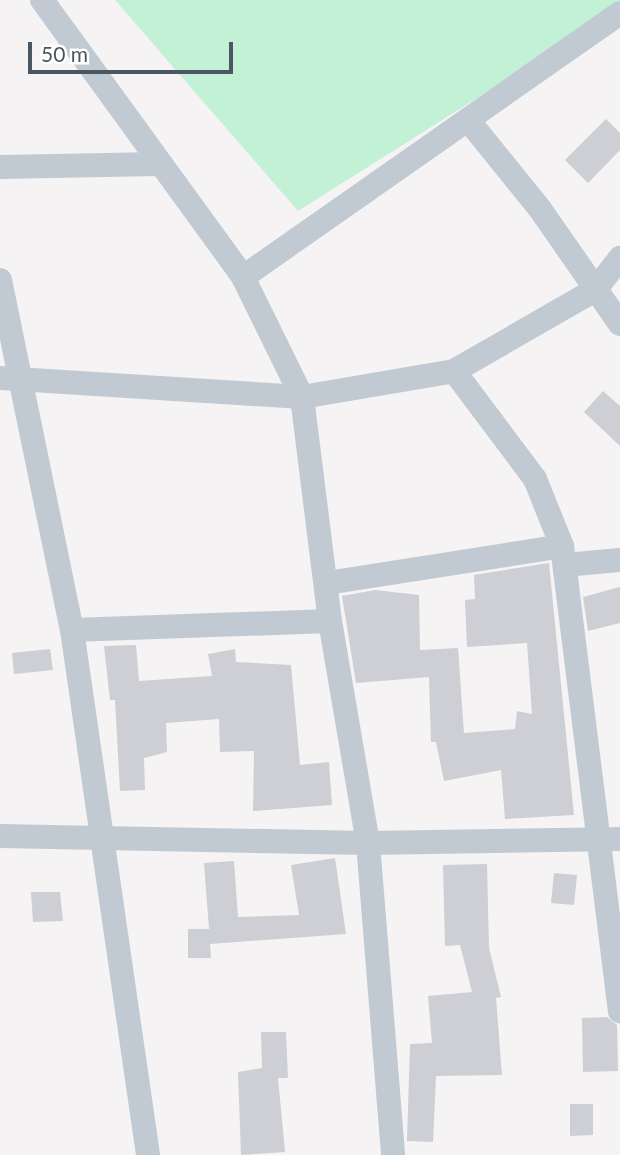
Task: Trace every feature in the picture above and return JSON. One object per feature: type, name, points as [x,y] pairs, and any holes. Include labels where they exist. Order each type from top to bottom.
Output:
[{"type":"street","points":[[42,0],[158,164],[243,277],[302,397],[330,621],[368,843],[393,1155]]},
{"type":"street","points":[[243,277],[620,13]]},
{"type":"street","points":[[468,120],[540,209],[620,324]]},
{"type":"street","points":[[0,167],[158,164]]},
{"type":"street","points":[[11,378],[302,397],[454,371],[595,290],[620,258]]},
{"type":"street","points":[[0,280],[11,378],[72,630],[106,837],[148,1155]]},
{"type":"street","points":[[454,371],[535,480],[564,555],[611,839],[620,1011]]},
{"type":"street","points":[[327,583],[564,555],[620,560]]},
{"type":"street","points":[[72,630],[330,621]]},
{"type":"street","points":[[0,836],[368,843],[611,839]]},
{"type":"green space","points":[[115,0],[620,0],[620,8],[298,211]]},
{"type":"building","points":[[606,119],[620,133],[620,150],[588,183],[565,160]]},
{"type":"building","points":[[603,391],[620,406],[620,446],[584,412]]},
{"type":"building","points":[[549,563],[574,815],[505,819],[501,770],[444,781],[436,742],[431,742],[429,677],[356,683],[342,596],[375,590],[419,595],[420,650],[458,648],[464,733],[515,729],[517,711],[532,714],[527,643],[467,647],[465,600],[475,599],[474,575]]},
{"type":"building","points":[[620,587],[620,623],[588,631],[583,597]]},
{"type":"building","points":[[136,645],[139,681],[212,676],[208,654],[235,649],[236,662],[291,665],[300,765],[329,762],[332,805],[253,811],[254,751],[220,752],[219,719],[166,723],[167,752],[144,758],[145,790],[120,791],[115,700],[110,700],[104,646]]},
{"type":"building","points":[[50,649],[53,670],[14,674],[12,653]]},
{"type":"building","points":[[335,858],[346,934],[210,944],[211,958],[188,958],[188,929],[209,929],[204,863],[234,861],[238,917],[299,915],[291,865]]},
{"type":"building","points":[[487,864],[489,948],[501,997],[496,998],[502,1075],[436,1076],[433,1142],[407,1141],[410,1044],[432,1043],[428,996],[472,992],[460,945],[445,946],[443,865]]},
{"type":"building","points":[[554,873],[577,875],[574,905],[551,903]]},
{"type":"building","points":[[31,892],[60,892],[63,921],[33,922]]},
{"type":"building","points":[[607,1017],[617,1025],[618,1071],[583,1072],[582,1018]]},
{"type":"building","points":[[261,1032],[286,1032],[288,1078],[278,1078],[285,1152],[241,1155],[238,1072],[262,1068]]},
{"type":"building","points":[[570,1104],[593,1104],[593,1135],[570,1136]]}]
